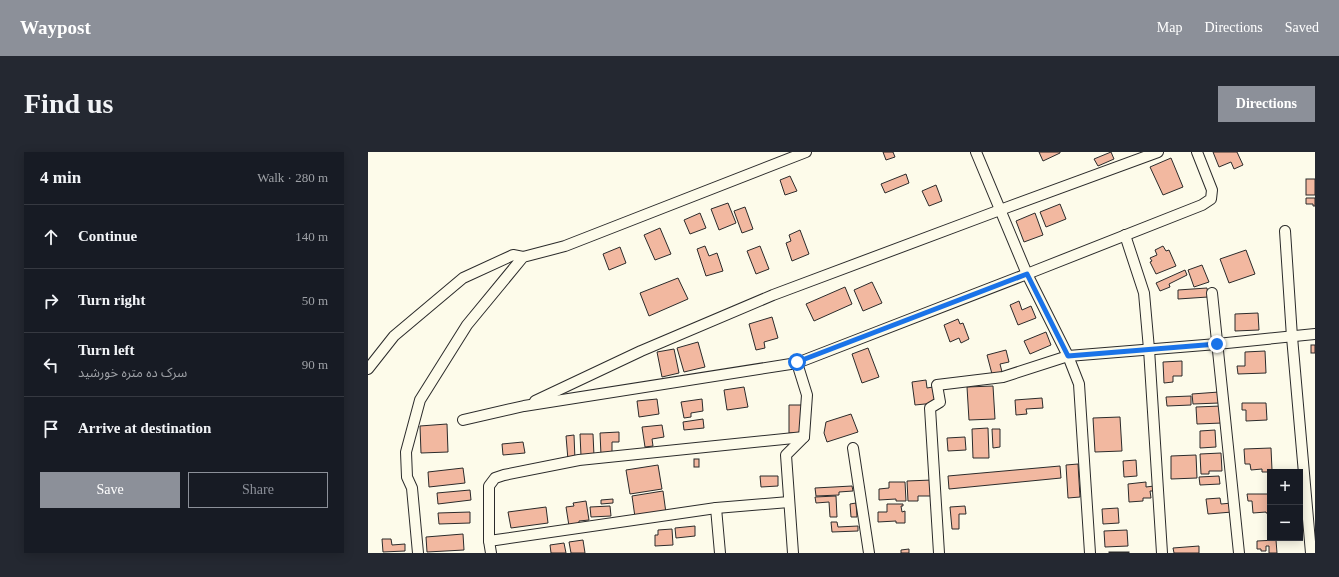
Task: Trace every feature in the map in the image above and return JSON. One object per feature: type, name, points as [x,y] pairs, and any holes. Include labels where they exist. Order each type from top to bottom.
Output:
[{"type":"street","points":[[368,368],[394,336],[463,278],[513,255],[524,257],[565,246],[806,152]]},
{"type":"street","points":[[976,152],[1027,274],[1068,356],[1079,384],[1090,553]]},
{"type":"street","points":[[524,406],[641,351],[773,295],[1158,152]]},
{"type":"street","points":[[463,420],[524,406],[797,362],[1202,205],[1211,199],[1212,190],[1197,152]]},
{"type":"street","points":[[1285,231],[1292,336],[1311,553]]},
{"type":"street","points":[[1125,235],[1144,293],[1162,553]]},
{"type":"street","points":[[418,553],[412,488],[407,477],[406,452],[420,400],[467,325],[524,257]]},
{"type":"street","points":[[1212,293],[1239,553]]},
{"type":"street","points":[[939,553],[930,408],[940,402],[937,385],[1003,377],[1068,356],[1217,344],[1315,334]]},
{"type":"street","points":[[793,553],[786,454],[804,437],[807,395],[797,362]]},
{"type":"street","points":[[491,553],[489,541],[489,486],[495,478],[579,460],[804,437]]},
{"type":"street","points":[[853,448],[869,553]]},
{"type":"street","points":[[489,541],[716,508],[790,502]]},
{"type":"street","points":[[716,508],[720,553]]},
{"type":"building","points":[[883,152],[893,152],[895,157],[886,160]]},
{"type":"building","points":[[1039,152],[1060,152],[1060,153],[1043,161]]},
{"type":"building","points":[[1111,152],[1114,159],[1098,166],[1094,159]]},
{"type":"building","points":[[1213,152],[1237,152],[1243,165],[1234,169],[1231,162],[1219,167]]},
{"type":"building","points":[[1171,158],[1183,187],[1163,195],[1150,167]]},
{"type":"building","points":[[906,174],[909,183],[885,193],[881,184]]},
{"type":"building","points":[[790,176],[797,191],[785,195],[780,180]]},
{"type":"building","points":[[1306,179],[1315,179],[1315,195],[1306,195]]},
{"type":"building","points":[[936,185],[942,201],[929,206],[922,191]]},
{"type":"building","points":[[1306,198],[1315,198],[1315,206],[1313,206],[1313,204],[1306,204]]},
{"type":"building","points":[[728,203],[736,223],[719,230],[711,209]]},
{"type":"building","points":[[1060,204],[1066,219],[1046,227],[1040,212]]},
{"type":"building","points":[[745,207],[753,229],[742,233],[734,211]]},
{"type":"building","points":[[700,213],[706,228],[690,234],[684,220]]},
{"type":"building","points":[[1035,213],[1043,235],[1024,242],[1016,221]]},
{"type":"building","points":[[660,228],[671,254],[655,260],[644,235]]},
{"type":"building","points":[[800,230],[809,254],[792,261],[786,243],[791,241],[789,235]]},
{"type":"building","points":[[705,246],[709,256],[717,253],[723,271],[706,276],[697,249]]},
{"type":"building","points":[[760,246],[769,269],[756,274],[747,251]]},
{"type":"building","points":[[1163,246],[1166,251],[1169,250],[1176,266],[1156,274],[1150,262],[1152,261],[1150,258],[1157,255],[1155,250]]},
{"type":"building","points":[[620,247],[626,263],[609,270],[603,254]]},
{"type":"building","points":[[1246,250],[1255,274],[1229,283],[1220,259]]},
{"type":"building","points":[[1202,265],[1209,282],[1194,287],[1188,270]]},
{"type":"building","points":[[1185,270],[1187,275],[1169,284],[1170,287],[1160,291],[1156,283]]},
{"type":"building","points":[[678,278],[688,299],[649,316],[640,293]]},
{"type":"building","points":[[872,282],[882,303],[863,311],[854,290]]},
{"type":"building","points":[[845,287],[852,304],[814,321],[806,304]]},
{"type":"building","points":[[1207,288],[1208,297],[1178,299],[1178,290]]},
{"type":"building","points":[[1019,301],[1022,310],[1031,306],[1036,318],[1018,325],[1010,305]]},
{"type":"building","points":[[1258,313],[1259,330],[1235,331],[1235,314]]},
{"type":"building","points":[[772,317],[778,338],[764,342],[765,348],[756,350],[749,324]]},
{"type":"building","points":[[958,319],[960,324],[963,323],[969,339],[961,343],[959,338],[950,342],[944,325]]},
{"type":"building","points":[[1046,332],[1051,345],[1030,354],[1024,341]]},
{"type":"building","points":[[698,342],[705,367],[684,372],[677,348]]},
{"type":"building","points":[[1311,345],[1315,345],[1315,353],[1311,353]]},
{"type":"building","points":[[868,348],[879,377],[862,383],[852,354]]},
{"type":"building","points":[[674,349],[679,373],[662,377],[657,352]]},
{"type":"building","points":[[1006,350],[1009,362],[1000,364],[1002,372],[992,374],[987,355]]},
{"type":"building","points":[[1265,351],[1266,373],[1238,374],[1237,366],[1245,366],[1245,352]]},
{"type":"building","points":[[1182,361],[1182,376],[1173,376],[1173,382],[1164,383],[1163,362]]},
{"type":"building","points":[[926,380],[927,388],[933,387],[935,403],[915,405],[912,382]]},
{"type":"building","points":[[993,386],[995,419],[969,420],[967,387]]},
{"type":"building","points":[[744,387],[748,407],[727,410],[724,390]]},
{"type":"building","points":[[1219,392],[1219,403],[1193,404],[1192,394]]},
{"type":"building","points":[[1191,396],[1191,405],[1167,406],[1166,397]]},
{"type":"building","points":[[1042,398],[1043,408],[1026,409],[1027,414],[1016,415],[1015,400]]},
{"type":"building","points":[[657,399],[659,414],[639,417],[637,401]]},
{"type":"building","points":[[702,399],[703,411],[691,413],[691,417],[684,418],[681,402]]},
{"type":"building","points":[[1242,403],[1266,403],[1267,420],[1246,421],[1246,410],[1242,410]]},
{"type":"building","points":[[789,405],[803,405],[804,433],[789,433]]},
{"type":"building","points":[[1221,406],[1222,423],[1197,424],[1196,407]]},
{"type":"building","points":[[851,414],[858,432],[827,442],[824,433],[826,422]]},
{"type":"building","points":[[1120,417],[1122,451],[1095,452],[1093,418]]},
{"type":"building","points":[[703,419],[704,428],[684,430],[683,422]]},
{"type":"building","points":[[447,424],[448,452],[421,453],[420,426]]},
{"type":"building","points":[[662,425],[664,437],[652,439],[653,446],[645,447],[642,427]]},
{"type":"building","points":[[988,428],[989,458],[973,458],[972,429]]},
{"type":"building","points":[[992,429],[1000,429],[1000,447],[993,448]]},
{"type":"building","points":[[1215,430],[1216,447],[1200,448],[1200,431]]},
{"type":"building","points":[[619,432],[619,442],[612,442],[612,454],[601,455],[600,433]]},
{"type":"building","points":[[580,434],[593,434],[594,456],[581,456]]},
{"type":"building","points":[[574,435],[575,460],[568,460],[566,436]]},
{"type":"building","points":[[965,437],[966,450],[948,451],[947,438]]},
{"type":"building","points":[[523,442],[525,453],[503,455],[502,444]]},
{"type":"building","points":[[1271,448],[1272,469],[1267,469],[1267,472],[1262,472],[1262,469],[1251,470],[1250,464],[1245,464],[1244,449]]},
{"type":"building","points":[[1221,453],[1222,471],[1209,471],[1209,474],[1201,474],[1200,454]]},
{"type":"building","points":[[1196,455],[1197,478],[1171,479],[1171,456]]},
{"type":"building","points":[[694,459],[699,459],[699,467],[694,467]]},
{"type":"building","points":[[1136,460],[1137,476],[1124,477],[1123,461]]},
{"type":"building","points":[[1078,464],[1080,497],[1068,498],[1066,465]]},
{"type":"building","points":[[658,465],[662,489],[630,494],[626,470]]},
{"type":"building","points":[[1060,466],[1061,478],[949,489],[948,476]]},
{"type":"building","points":[[463,468],[465,483],[429,487],[428,472]]},
{"type":"building","points":[[760,476],[778,476],[778,486],[761,487]]},
{"type":"building","points":[[1219,476],[1220,484],[1200,485],[1199,477]]},
{"type":"building","points":[[932,480],[933,496],[918,496],[918,501],[908,501],[907,481]]},
{"type":"building","points":[[889,482],[905,482],[906,501],[896,501],[896,499],[879,500],[879,489],[889,488]]},
{"type":"building","points":[[1146,482],[1146,487],[1154,486],[1154,491],[1150,491],[1151,498],[1143,498],[1143,501],[1129,502],[1128,484]]},
{"type":"building","points":[[852,486],[853,491],[839,492],[839,495],[816,496],[815,488]]},
{"type":"building","points":[[470,490],[471,500],[438,504],[437,493]]},
{"type":"building","points":[[663,491],[666,513],[635,517],[632,496]]},
{"type":"building","points":[[1247,494],[1267,494],[1267,513],[1253,513],[1252,501],[1248,501]]},
{"type":"building","points":[[836,496],[837,517],[830,517],[829,502],[816,503],[815,497]]},
{"type":"building","points":[[1220,498],[1221,504],[1232,503],[1232,512],[1208,514],[1206,499]]},
{"type":"building","points":[[613,499],[613,503],[601,504],[601,500]]},
{"type":"building","points":[[586,501],[589,520],[579,521],[579,525],[569,526],[566,507],[574,506],[573,503]]},
{"type":"building","points":[[856,503],[857,517],[851,517],[850,504]]},
{"type":"building","points":[[887,504],[903,504],[903,506],[901,506],[902,512],[905,511],[905,523],[896,523],[896,521],[878,522],[878,512],[887,512]]},
{"type":"building","points":[[610,506],[611,516],[591,517],[590,507]]},
{"type":"building","points":[[965,506],[966,514],[959,514],[959,529],[952,529],[950,507]]},
{"type":"building","points":[[546,507],[548,523],[511,528],[508,512]]},
{"type":"building","points":[[1118,508],[1119,523],[1103,524],[1102,509]]},
{"type":"building","points":[[470,512],[470,523],[439,524],[438,513]]},
{"type":"building","points":[[831,522],[837,522],[838,527],[858,526],[858,531],[832,532]]},
{"type":"building","points":[[695,526],[695,536],[676,538],[675,528]]},
{"type":"building","points":[[672,529],[673,545],[655,546],[655,535],[658,535],[658,530]]},
{"type":"building","points":[[1127,530],[1128,546],[1105,547],[1104,531]]},
{"type":"building","points":[[463,534],[464,550],[427,552],[426,537]]},
{"type":"building","points":[[382,539],[391,539],[392,545],[405,544],[405,551],[383,552]]},
{"type":"building","points":[[583,540],[585,553],[571,553],[569,542]]},
{"type":"building","points":[[1257,541],[1276,541],[1277,553],[1269,553],[1269,546],[1266,546],[1266,551],[1257,549]]},
{"type":"building","points":[[564,543],[566,553],[551,553],[550,545]]},
{"type":"building","points":[[1199,546],[1199,553],[1174,553],[1173,548]]},
{"type":"building","points":[[909,549],[909,553],[901,553],[901,550]]},
{"type":"building","points":[[1129,552],[1129,553],[1109,553]]},
{"type":"route","points":[[797,362],[1027,274],[1068,356],[1217,344]]}]
